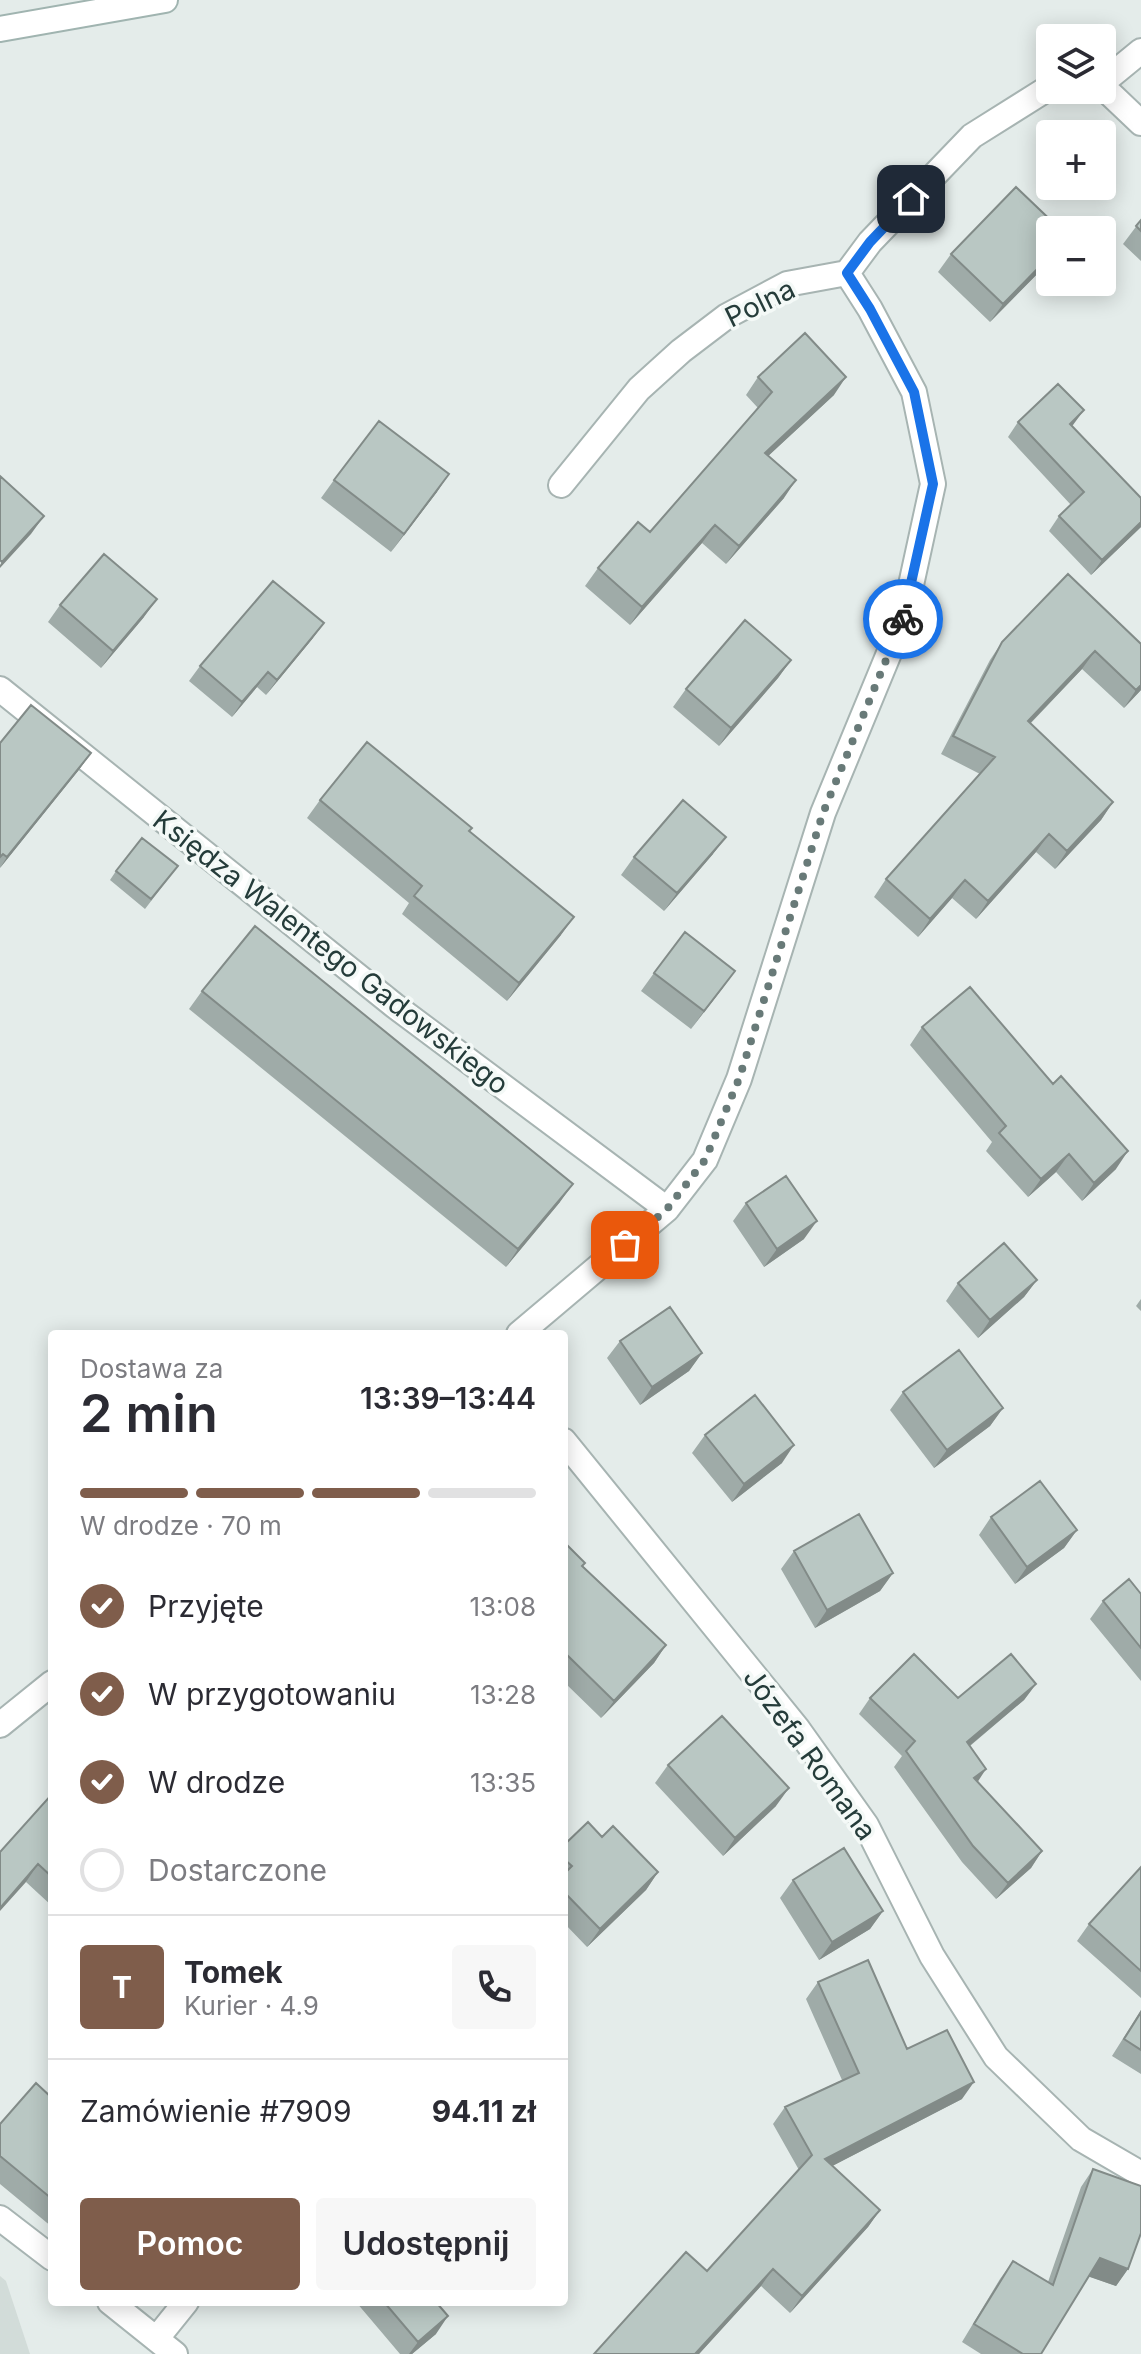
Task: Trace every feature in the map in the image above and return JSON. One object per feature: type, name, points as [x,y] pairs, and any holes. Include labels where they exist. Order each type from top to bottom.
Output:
[{"type":"street","points":[[0,29],[165,0]]},
{"type":"street","points":[[1116,73],[1141,51]]},
{"type":"street","points":[[524,1330],[667,1209],[705,1160],[739,1079],[823,813],[904,617],[933,484],[914,392],[847,273],[870,242],[972,136],[1036,96]]},
{"type":"street","points":[[1116,99],[1141,123]]},
{"type":"street","name":"Polna","points":[[561,485],[639,389],[681,351],[727,316],[787,284],[847,273]]},
{"type":"street","name":"Księdza Walentego Gadowskiego","points":[[0,689],[395,1006],[667,1209]]},
{"type":"street","name":"Józefa Romana","points":[[568,1446],[797,1728],[866,1825],[932,1956],[996,2057],[1081,2139],[1141,2174]]},
{"type":"street","points":[[0,1725],[48,1686]]},
{"type":"street","points":[[0,2218],[48,2255]]},
{"type":"street","points":[[115,2306],[166,2346],[184,2306]]},
{"type":"shaded area","points":[[0,2276],[6,2281],[30,2354],[0,2354]]},
{"type":"building","points":[[1016,187],[1046,216],[1036,216],[1036,270],[1003,304],[951,254]]},
{"type":"building","points":[[805,333],[846,377],[765,453],[796,480],[739,546],[715,525],[642,607],[598,568],[638,522],[650,532],[772,392],[758,377]]},
{"type":"building","points":[[1058,384],[1084,410],[1070,424],[1141,498],[1141,522],[1102,560],[1059,516],[1084,492],[1018,422]]},
{"type":"building","points":[[379,421],[449,474],[404,534],[334,480]]},
{"type":"building","points":[[0,476],[44,516],[2,562],[0,560]]},
{"type":"building","points":[[104,554],[157,599],[113,651],[60,605]]},
{"type":"building","points":[[1068,574],[1141,644],[1141,685],[1136,690],[1095,651],[1028,721],[1113,802],[1067,851],[1049,834],[988,901],[965,880],[930,919],[886,879],[995,757],[953,736],[1002,642]]},
{"type":"building","points":[[273,581],[324,623],[277,680],[268,672],[242,702],[200,666]]},
{"type":"building","points":[[745,620],[791,660],[731,728],[686,689]]},
{"type":"building","points":[[31,705],[91,753],[7,857],[3,854],[0,857],[0,743]]},
{"type":"building","points":[[367,742],[574,917],[519,983],[414,896],[422,886],[320,800]]},
{"type":"building","points":[[683,800],[726,837],[677,893],[634,857]]},
{"type":"building","points":[[142,838],[178,866],[151,899],[116,871]]},
{"type":"building","points":[[255,926],[573,1184],[518,1249],[202,991]]},
{"type":"building","points":[[685,932],[735,971],[704,1011],[654,973]]},
{"type":"building","points":[[970,987],[1053,1084],[1061,1076],[1128,1151],[1094,1183],[1069,1154],[1041,1179],[999,1133],[1006,1126],[922,1027]]},
{"type":"building","points":[[786,1176],[817,1221],[777,1249],[746,1203]]},
{"type":"building","points":[[1004,1243],[1037,1280],[990,1320],[958,1283]]},
{"type":"building","points":[[670,1307],[702,1353],[652,1387],[620,1341]]},
{"type":"building","points":[[959,1350],[1003,1408],[947,1450],[903,1392]]},
{"type":"building","points":[[755,1395],[794,1445],[744,1484],[705,1435]]},
{"type":"building","points":[[1040,1481],[1077,1530],[1027,1567],[991,1517]]},
{"type":"building","points":[[859,1514],[893,1573],[827,1610],[794,1551]]},
{"type":"building","points":[[568,1546],[585,1563],[582,1566],[666,1645],[614,1701],[568,1656]]},
{"type":"building","points":[[1129,1579],[1141,1594],[1141,1648],[1103,1601]]},
{"type":"building","points":[[914,1654],[958,1698],[1011,1654],[1036,1684],[967,1742],[986,1769],[974,1778],[1042,1851],[1008,1883],[973,1846],[906,1751],[915,1741],[870,1698]]},
{"type":"building","points":[[722,1716],[789,1788],[735,1838],[668,1765]]},
{"type":"building","points":[[48,1798],[48,1873],[38,1864],[0,1908],[0,1852]]},
{"type":"building","points":[[588,1822],[602,1837],[613,1826],[658,1872],[600,1929],[568,1896],[568,1870],[572,1866],[568,1862],[568,1841]]},
{"type":"building","points":[[844,1848],[883,1911],[832,1942],[793,1880]]},
{"type":"building","points":[[1141,1867],[1141,1971],[1089,1924]]},
{"type":"building","points":[[868,1960],[907,2049],[947,2030],[974,2082],[825,2159],[880,2210],[802,2296],[773,2269],[695,2354],[594,2354],[686,2252],[707,2271],[812,2155],[785,2107],[859,2073],[818,1982]]},
{"type":"building","points":[[1141,2012],[1141,2050],[1124,2039]]},
{"type":"building","points":[[36,2083],[48,2094],[48,2196],[0,2156],[0,2124]]},
{"type":"building","points":[[1093,2169],[1141,2186],[1141,2233],[1128,2269],[1100,2258],[1041,2354],[1023,2354],[974,2324],[1013,2261],[1053,2285]]},
{"type":"building","points":[[387,2306],[439,2306],[448,2316],[418,2342]]},
{"type":"way so far","points":[[625,1245],[667,1209],[705,1160],[739,1079],[823,813],[903,619]]},
{"type":"route","points":[[903,619],[933,484],[914,392],[847,273],[870,242],[911,199]]}]
